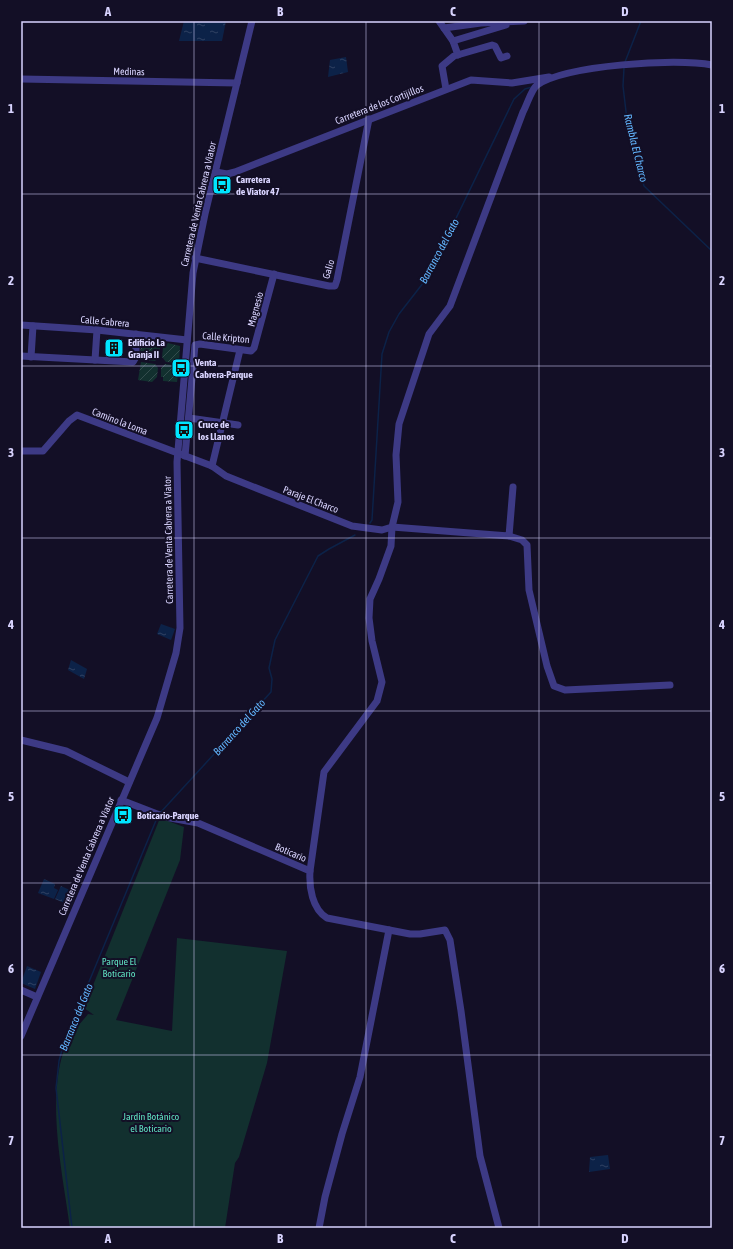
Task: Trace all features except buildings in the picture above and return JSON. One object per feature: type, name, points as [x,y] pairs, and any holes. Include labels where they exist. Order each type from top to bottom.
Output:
[{"type":"street","name":"Carretera de Venta Cabrera a Viator","points":[[21,1036],[157,718],[176,652],[180,628],[177,453],[195,258],[252,21]]},
{"type":"street","points":[[439,21],[453,41],[458,55]]},
{"type":"street","points":[[444,28],[481,23],[524,21]]},
{"type":"street","points":[[453,41],[514,22]]},
{"type":"street","points":[[446,89],[442,66],[458,55],[492,45],[495,46],[501,58],[507,56]]},
{"type":"street","name":"Carretera de los Cortijillos","points":[[216,172],[226,174],[236,172],[471,80],[512,83],[625,64],[685,63],[712,65]]},
{"type":"street","points":[[310,871],[324,772],[377,701],[382,682],[372,641],[369,618],[370,599],[380,579],[391,546],[392,527],[398,502],[396,455],[399,424],[429,334],[450,306],[524,112],[536,86],[555,76]]},
{"type":"street","name":"Medinas","points":[[21,79],[237,84]]},
{"type":"street","name":"Galio","points":[[195,258],[334,286],[337,280],[369,119]]},
{"type":"street","name":"Magnesio","points":[[254,348],[274,274]]},
{"type":"street","name":"Calle Cabrera","points":[[21,325],[97,330],[187,340]]},
{"type":"street","points":[[31,357],[32,326]]},
{"type":"street","points":[[96,360],[97,330]]},
{"type":"street","points":[[21,356],[133,362],[136,357],[136,334]]},
{"type":"street","name":"Calle Kripton","points":[[189,418],[195,346],[200,344],[240,350],[251,350],[254,348]]},
{"type":"street","points":[[212,466],[240,350]]},
{"type":"street","name":"Camino la Loma","points":[[21,451],[43,451],[69,421],[77,415],[177,453]]},
{"type":"street","points":[[185,456],[189,418],[238,425]]},
{"type":"street","name":"Paraje El Charco","points":[[177,453],[212,466],[226,476],[352,526],[382,530],[392,527],[509,536]]},
{"type":"street","points":[[514,487],[509,536],[522,540],[527,545],[529,590],[547,666],[554,686],[565,690],[670,685]]},
{"type":"street","points":[[21,740],[66,751],[129,782]]},
{"type":"street","name":"Boticario","points":[[121,800],[165,817],[198,823],[310,871],[309,887],[311,894],[323,916],[327,918],[389,930],[420,934],[445,930],[447,933],[461,1011],[480,1156],[498,1228]]},
{"type":"street","points":[[319,1228],[325,1197],[342,1134],[360,1077],[389,930]]},
{"type":"street","points":[[21,990],[37,997]]},
{"type":"green space","points":[[141,340],[155,342],[160,348],[159,357],[155,361],[140,359]]},
{"type":"green space","points":[[168,343],[180,346],[179,363],[166,362],[162,357],[163,348]]},
{"type":"green space","points":[[141,362],[155,364],[158,368],[157,377],[152,382],[138,380]]},
{"type":"green space","points":[[165,364],[179,366],[177,382],[163,381],[163,377],[161,377],[161,368]]},
{"type":"green space","name":"Jardín Botánico el Boticario","points":[[160,818],[184,827],[180,860],[116,1020],[172,1031],[177,938],[287,951],[267,1063],[239,1157],[235,1163],[225,1228],[70,1228],[57,1130],[56,1104],[62,1055],[71,1035],[75,1030],[88,1014],[94,1015],[84,1008]]},
{"type":"water","points":[[184,21],[226,21],[222,41],[179,41]]},
{"type":"water","points":[[346,57],[348,72],[328,77],[330,60]]},
{"type":"water","points":[[161,624],[175,629],[171,640],[157,634]]},
{"type":"water","points":[[71,660],[87,669],[84,679],[68,670]]},
{"type":"water","points":[[44,879],[55,884],[54,888],[58,890],[54,899],[38,893]]},
{"type":"water","points":[[61,886],[76,893],[71,906],[55,899]]},
{"type":"water","points":[[27,966],[41,972],[35,989],[21,983]]},
{"type":"water","points":[[608,1155],[610,1169],[589,1172],[590,1157]]},
{"type":"waterway","name":"Rambla El Charco","points":[[625,62],[641,21]]},
{"type":"waterway","name":"Rambla El Charco","points":[[624,68],[623,86],[627,120],[644,186],[712,251]]},
{"type":"waterway","name":"Barranco del Gato","points":[[370,523],[372,520],[382,354],[389,332],[399,314],[427,278],[514,99],[525,89],[532,87]]},
{"type":"waterway","name":"Barranco del Gato","points":[[160,813],[271,692],[272,679],[269,668],[275,640],[318,556],[355,535]]},
{"type":"waterway","name":"Barranco del Gato","points":[[72,1228],[56,1088],[59,1061],[64,1042],[157,818]]},
{"type":"waterway","name":"Rambla El Charco","points":[[712,923],[712,933]]},
{"type":"place","name":"Carretera de Viator 47","points":[[222,185]]},
{"type":"place","name":"Edificio La Granja II","points":[[114,348]]},
{"type":"place","name":"Venta Cabrera-Parque","points":[[181,368]]},
{"type":"place","name":"Cruce de los Llanos","points":[[184,430]]},
{"type":"place","name":"Boticario-Parque","points":[[123,815]]},
{"type":"park label","name":"Parque El Boticario","points":[[119,966]]}]
